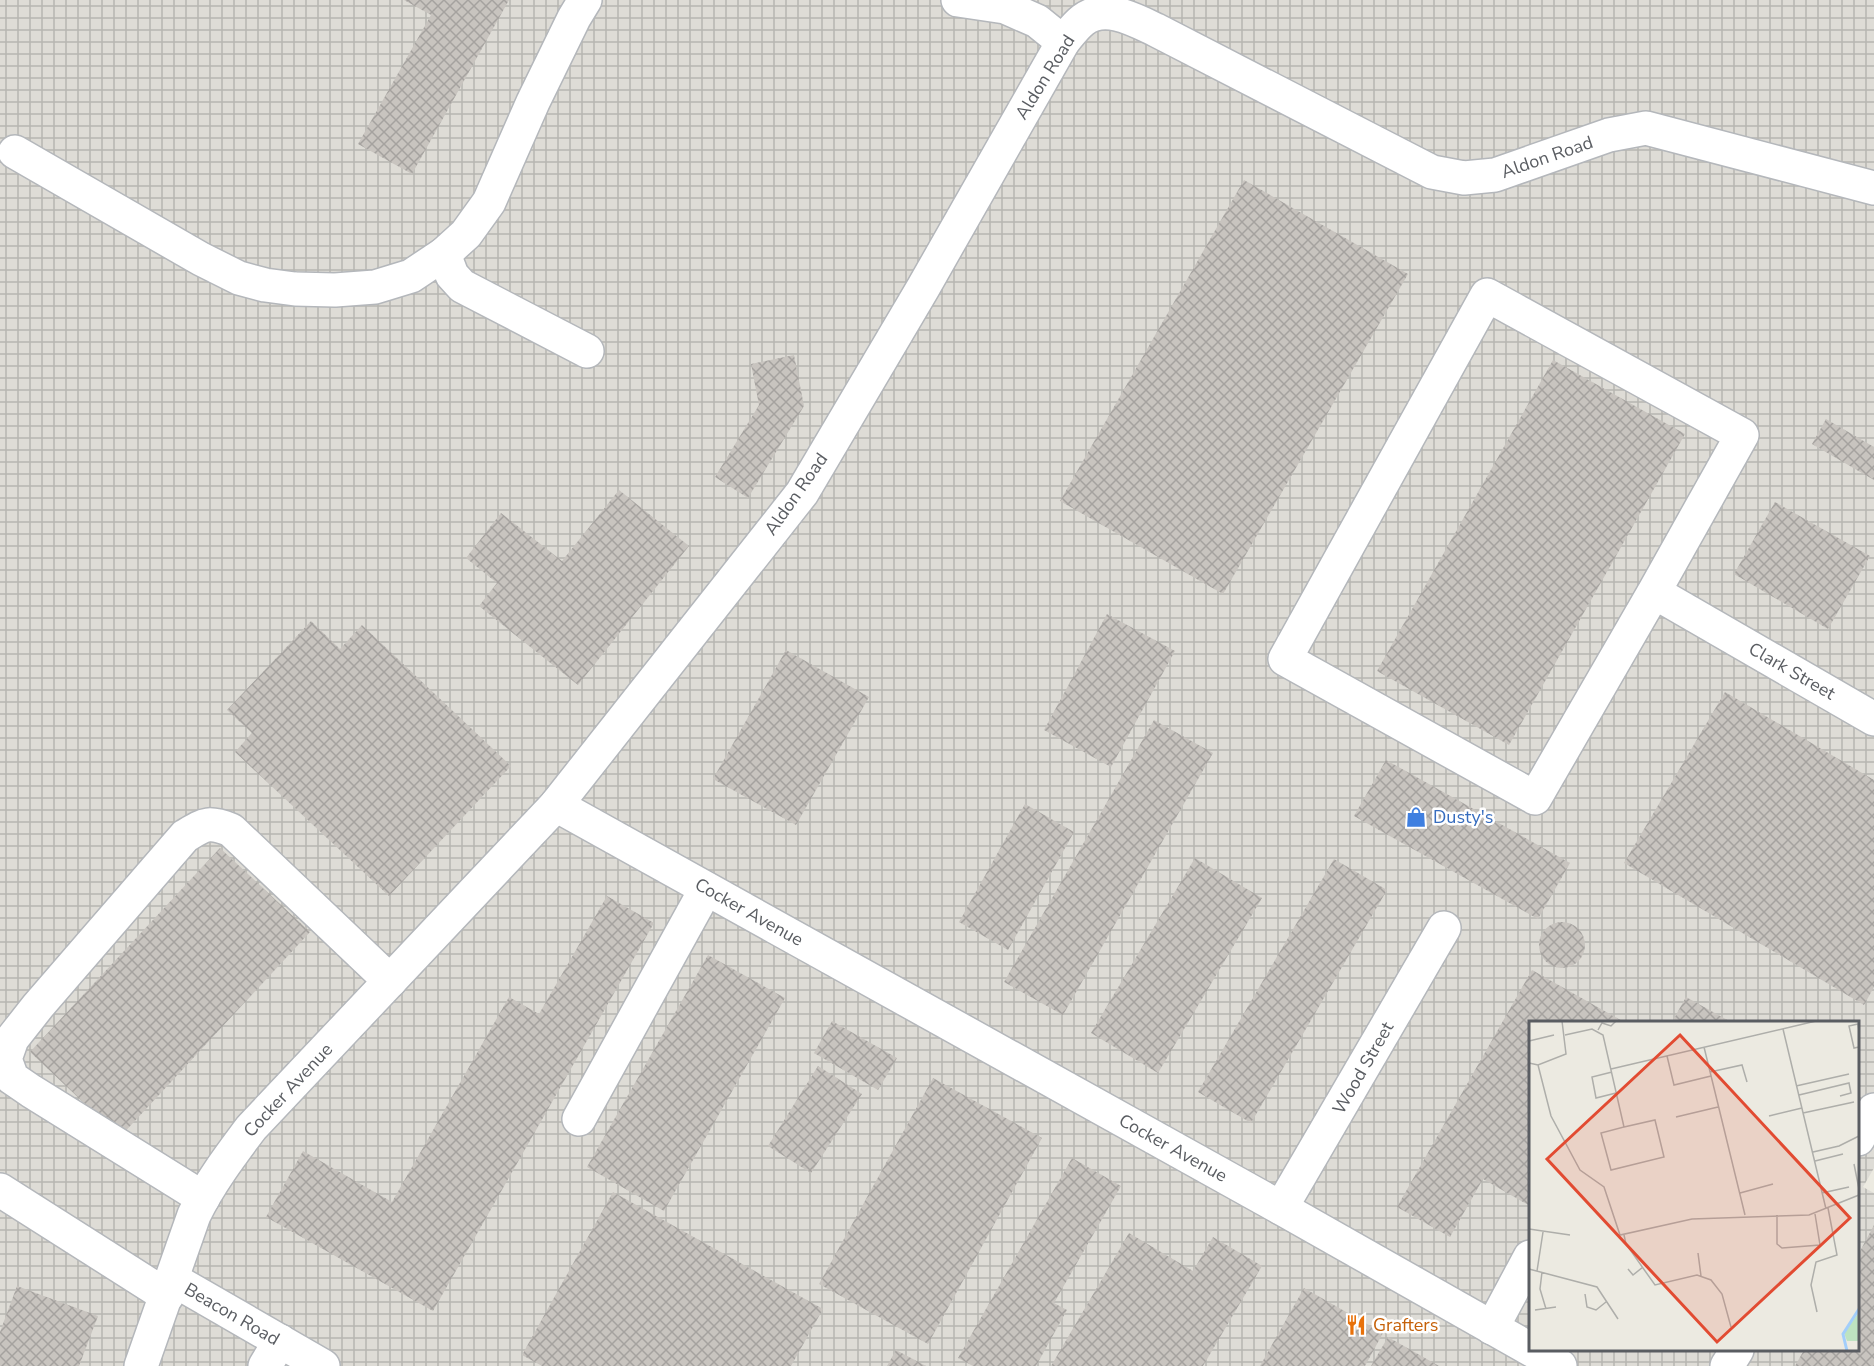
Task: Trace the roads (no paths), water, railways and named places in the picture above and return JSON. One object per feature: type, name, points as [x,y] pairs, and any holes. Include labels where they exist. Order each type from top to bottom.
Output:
[{"type":"street","points":[[15,152],[238,278],[295,289],[336,290],[375,287],[411,276],[444,254],[466,234],[489,202],[533,102],[585,0]]},
{"type":"street","points":[[958,0],[1005,7],[1036,21],[1063,42]]},
{"type":"street","name":"Aldon Road","points":[[556,805],[802,493],[923,288],[1063,42],[1084,19],[1102,13],[1125,16],[1432,172],[1464,178],[1495,175],[1609,135],[1646,128],[1874,188]]},
{"type":"street","points":[[444,254],[452,275],[462,286],[587,351]]},
{"type":"street","points":[[1487,295],[1742,435],[1654,592],[1535,798],[1286,658],[1487,295]]},
{"type":"street","name":"Clark Street","points":[[1654,592],[1874,719]]},
{"type":"street","name":"Cocker Avenue","points":[[141,1366],[194,1215],[229,1158],[251,1128],[556,805],[1281,1208],[1506,1346],[1560,1366]]},
{"type":"street","points":[[203,1198],[12,1078],[5,1059],[12,1039],[38,1006],[185,836],[202,826],[215,824],[231,830],[390,981]]},
{"type":"street","points":[[579,1119],[706,889]]},
{"type":"street","name":"Wood Street","points":[[1281,1208],[1444,928]]},
{"type":"street","points":[[1859,1136],[1874,1110]]},
{"type":"street","name":"Beacon Road","points":[[0,1190],[170,1288],[273,1354],[323,1366]]},
{"type":"street","points":[[1506,1346],[1529,1261]]},
{"type":"street","points":[[1727,1366],[1736,1351]]},
{"type":"place","name":"Dusty's","points":[[1416,817]]},
{"type":"place","name":"Grafters","points":[[1356,1325]]}]
